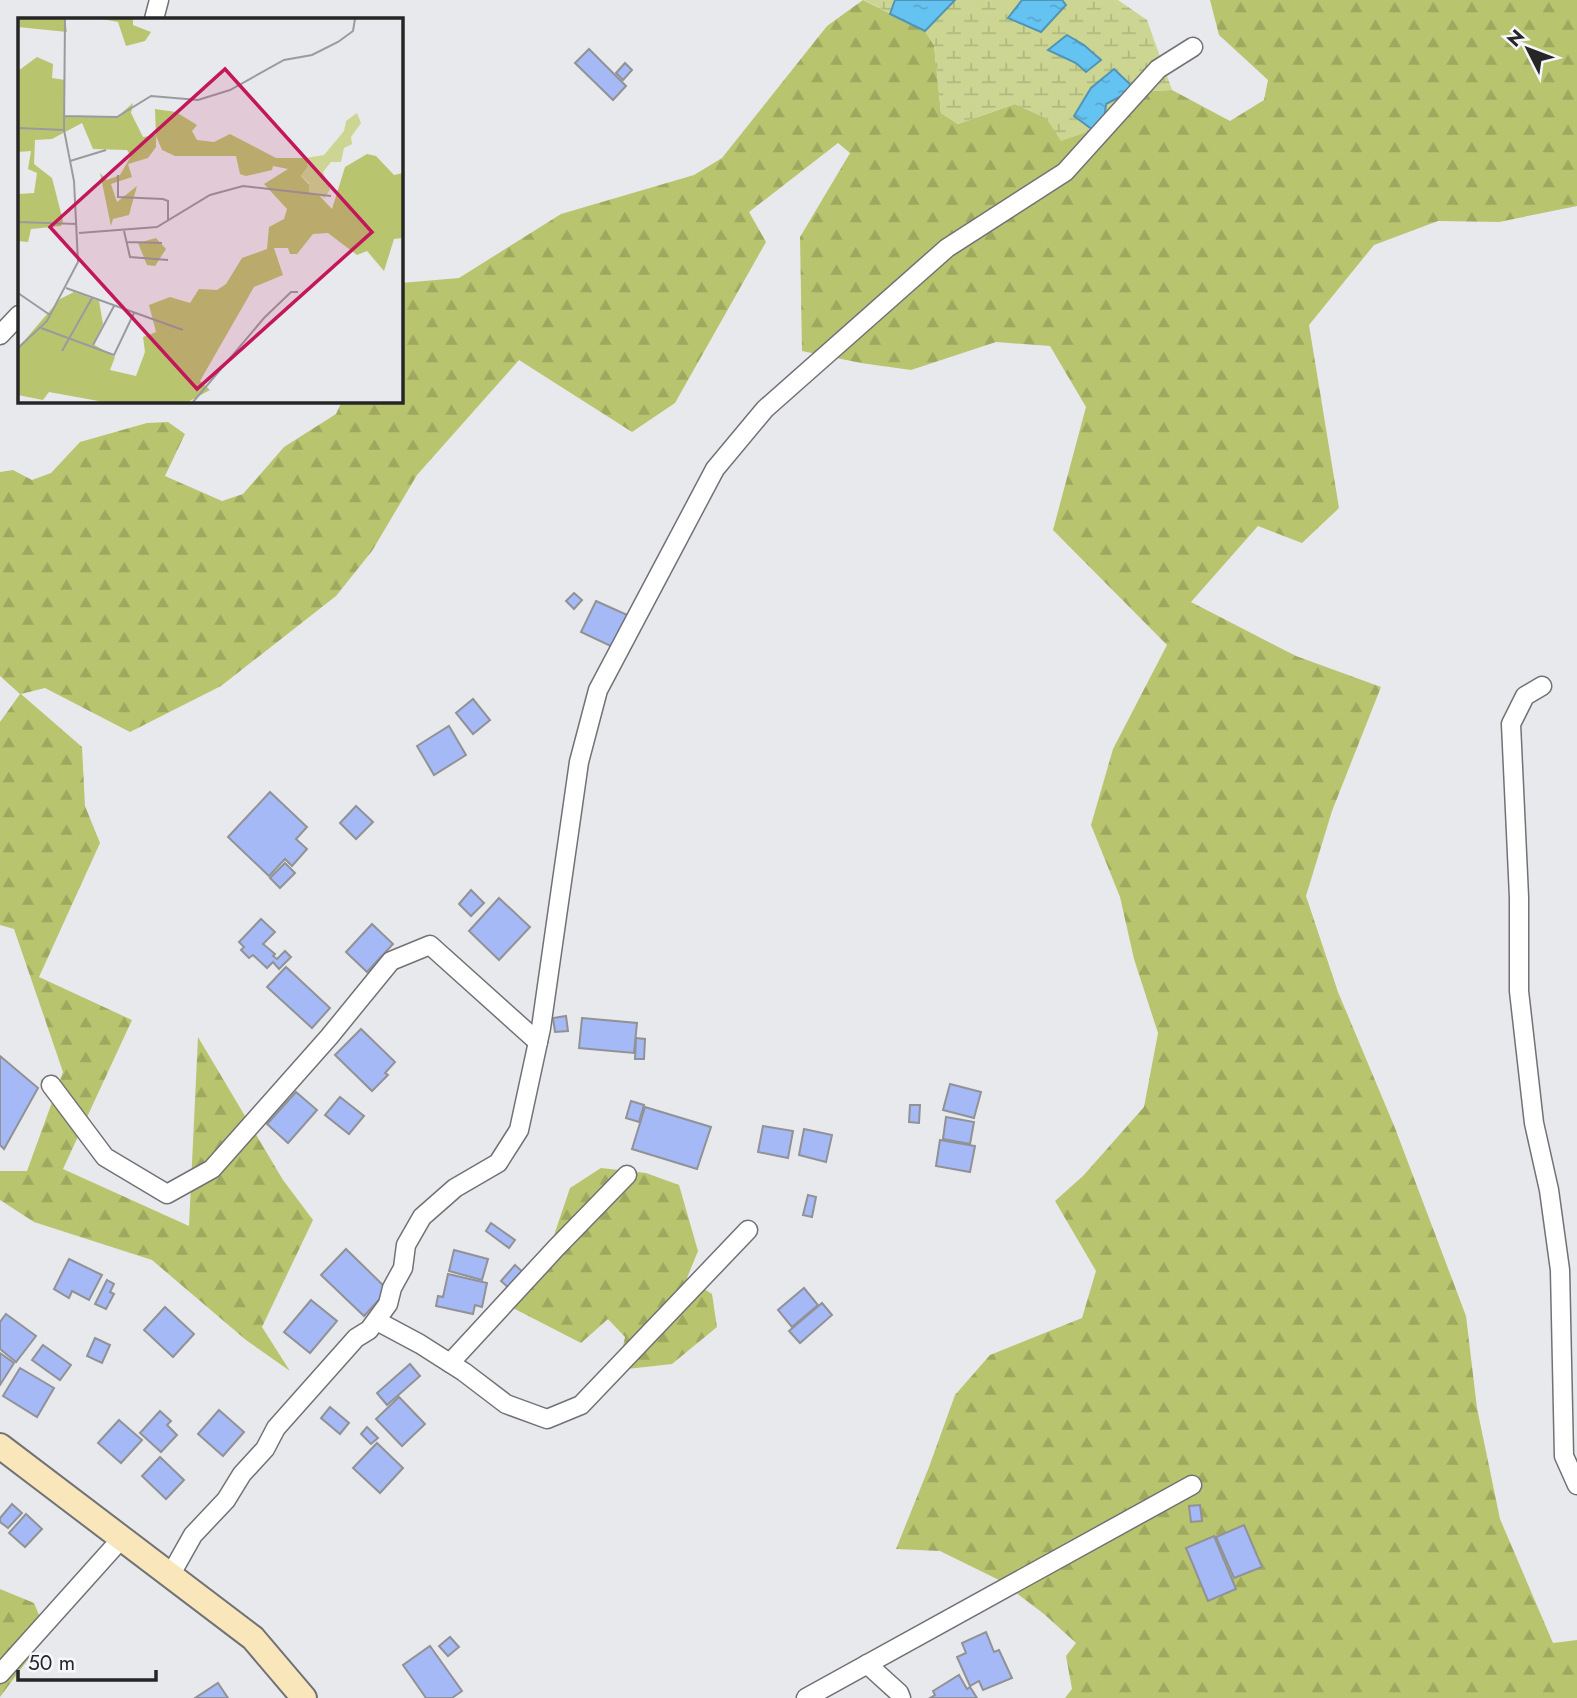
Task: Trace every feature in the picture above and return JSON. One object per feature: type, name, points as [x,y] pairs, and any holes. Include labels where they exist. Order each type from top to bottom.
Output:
[{"type":"main road","points":[[0,1446],[253,1638],[304,1698]]},
{"type":"street","points":[[154,18],[159,0]]},
{"type":"street","points":[[171,1574],[193,1535],[226,1500],[242,1474],[265,1449],[276,1428],[356,1338],[377,1321],[388,1304],[403,1268],[406,1245],[422,1217],[455,1188],[498,1163],[519,1130],[538,1042],[579,762],[598,690],[715,469],[765,409],[947,248],[1065,172],[1158,69],[1193,47]]},
{"type":"street","points":[[0,335],[18,317]]},
{"type":"street","points":[[1542,686],[1525,696],[1511,724],[1519,897],[1519,991],[1534,1123],[1549,1190],[1560,1270],[1564,1456],[1577,1485]]},
{"type":"street","points":[[51,1085],[105,1157],[167,1194],[212,1169],[329,1037],[391,961],[430,945],[538,1042]]},
{"type":"street","points":[[450,1363],[627,1175]]},
{"type":"street","points":[[377,1321],[450,1363],[506,1404],[547,1419],[581,1405],[748,1230]]},
{"type":"street","points":[[806,1698],[1192,1485]]},
{"type":"street","points":[[0,1674],[122,1538]]},
{"type":"street","points":[[867,1664],[899,1693],[901,1698]]},
{"type":"green space","points":[[863,0],[925,31],[934,45],[941,113],[958,124],[1015,104],[1046,118],[1093,130],[1152,91],[1172,90],[1230,121],[1264,100],[1268,80],[1219,35],[1210,0],[1577,0],[1577,206],[1499,222],[1438,221],[1374,245],[1309,325],[1339,508],[1302,543],[1258,526],[1191,602],[1296,656],[1381,687],[1332,811],[1306,896],[1338,992],[1395,1128],[1466,1316],[1477,1408],[1500,1519],[1553,1643],[1577,1640],[1577,1698],[1065,1698],[1072,1689],[1066,1656],[1076,1643],[1044,1614],[999,1580],[940,1551],[896,1549],[955,1395],[990,1355],[1082,1318],[1096,1271],[1055,1201],[1083,1176],[1144,1107],[1158,1033],[1134,959],[1120,897],[1091,825],[1113,749],[1167,645],[1053,530],[1086,407],[1050,346],[996,342],[911,370],[802,351],[800,237],[850,153],[838,143],[749,212],[766,242],[675,403],[632,432],[519,360],[417,475],[372,551],[336,596],[221,686],[130,732],[45,688],[21,694],[82,747],[85,806],[100,843],[39,977],[132,1020],[63,1169],[189,1226],[198,1037],[283,1180],[313,1220],[262,1327],[290,1371],[246,1340],[152,1260],[34,1222],[0,1200],[0,1171],[27,1171],[63,1072],[14,929],[0,925],[0,722],[20,694],[0,676],[0,472],[13,470],[32,480],[51,473],[80,442],[147,423],[168,422],[185,434],[165,476],[222,501],[243,494],[284,447],[336,414],[342,402],[402,402],[402,283],[459,278],[561,214],[694,175],[722,158],[827,26]]},
{"type":"green space","points":[[864,0],[1118,0],[1147,20],[1172,90],[1152,91],[1093,130],[1061,141],[1046,118],[1015,104],[958,124],[941,113],[934,46],[925,31]]},
{"type":"green space","points":[[601,1168],[646,1173],[679,1185],[698,1251],[687,1278],[712,1294],[717,1327],[672,1364],[618,1370],[625,1337],[608,1319],[581,1343],[509,1306],[548,1253],[570,1188]]},
{"type":"green space","points":[[0,1589],[34,1603],[47,1634],[0,1697]]},
{"type":"water","points":[[895,0],[955,0],[925,31],[890,14]]},
{"type":"water","points":[[1022,0],[1062,0],[1066,5],[1041,32],[1008,18]]},
{"type":"water","points":[[1067,35],[1101,60],[1086,72],[1076,63],[1048,50]]},
{"type":"water","points":[[1114,69],[1135,89],[1106,104],[1104,123],[1093,130],[1074,116],[1091,88]]},
{"type":"building","points":[[589,49],[626,86],[613,100],[575,63]]},
{"type":"building","points":[[625,63],[632,70],[623,80],[616,73]]},
{"type":"building","points":[[574,593],[582,600],[574,609],[566,601]]},
{"type":"building","points":[[596,601],[634,618],[619,650],[581,632]]},
{"type":"building","points":[[473,699],[490,720],[473,734],[456,713]]},
{"type":"building","points":[[449,726],[466,755],[434,775],[417,746]]},
{"type":"building","points":[[270,792],[307,827],[296,839],[307,849],[292,866],[285,859],[269,876],[228,837]]},
{"type":"building","points":[[356,806],[373,822],[356,839],[340,823]]},
{"type":"building","points":[[285,863],[295,873],[280,888],[270,878]]},
{"type":"building","points":[[471,890],[484,903],[471,916],[459,904]]},
{"type":"building","points":[[499,898],[530,927],[499,960],[469,931]]},
{"type":"building","points":[[261,919],[275,932],[263,944],[277,959],[285,951],[291,957],[279,969],[273,962],[267,968],[253,955],[249,958],[241,950],[244,947],[239,942]]},
{"type":"building","points":[[372,924],[393,944],[367,972],[346,952]]},
{"type":"building","points":[[286,967],[330,1008],[312,1028],[267,987]]},
{"type":"building","points":[[566,1016],[568,1031],[555,1032],[553,1018]]},
{"type":"building","points":[[582,1018],[637,1023],[634,1053],[579,1048]]},
{"type":"building","points":[[361,1029],[395,1062],[385,1073],[388,1075],[372,1091],[335,1055]]},
{"type":"building","points":[[636,1038],[645,1039],[644,1059],[635,1059]]},
{"type":"building","points":[[0,1056],[38,1088],[4,1149],[0,1145]]},
{"type":"building","points":[[950,1084],[981,1092],[974,1118],[943,1110]]},
{"type":"building","points":[[296,1092],[317,1110],[288,1143],[267,1124]]},
{"type":"building","points":[[340,1097],[364,1116],[349,1134],[325,1115]]},
{"type":"building","points":[[631,1101],[644,1105],[639,1122],[626,1118]]},
{"type":"building","points":[[910,1105],[920,1105],[919,1123],[909,1122]]},
{"type":"building","points":[[645,1107],[711,1127],[697,1169],[632,1149]]},
{"type":"building","points":[[946,1117],[974,1122],[970,1144],[943,1139]]},
{"type":"building","points":[[763,1126],[793,1131],[788,1158],[758,1152]]},
{"type":"building","points":[[804,1129],[832,1135],[826,1162],[799,1155]]},
{"type":"building","points":[[940,1140],[975,1146],[970,1172],[936,1166]]},
{"type":"building","points":[[808,1195],[816,1197],[812,1217],[803,1215]]},
{"type":"building","points":[[491,1223],[515,1240],[509,1248],[486,1231]]},
{"type":"building","points":[[346,1249],[388,1290],[364,1316],[321,1275]]},
{"type":"building","points":[[454,1250],[488,1259],[482,1280],[449,1271]]},
{"type":"building","points":[[69,1259],[102,1275],[89,1300],[72,1291],[69,1298],[54,1289]]},
{"type":"building","points":[[515,1265],[526,1275],[512,1291],[501,1281]]},
{"type":"building","points":[[448,1274],[487,1283],[482,1307],[475,1305],[473,1314],[436,1306],[438,1296],[443,1297]]},
{"type":"building","points":[[107,1280],[114,1284],[110,1292],[114,1294],[106,1309],[95,1304]]},
{"type":"building","points":[[804,1288],[818,1305],[792,1327],[778,1310]]},
{"type":"building","points":[[311,1300],[337,1321],[310,1353],[284,1332]]},
{"type":"building","points":[[822,1303],[832,1315],[800,1343],[789,1331]]},
{"type":"building","points":[[165,1307],[194,1334],[173,1357],[144,1330]]},
{"type":"building","points":[[6,1314],[36,1336],[16,1362],[0,1349],[0,1322]]},
{"type":"building","points":[[95,1338],[110,1345],[102,1363],[87,1356]]},
{"type":"building","points":[[43,1345],[71,1365],[60,1380],[32,1360]]},
{"type":"building","points":[[0,1353],[14,1363],[0,1385]]},
{"type":"building","points":[[410,1364],[420,1376],[387,1405],[377,1393]]},
{"type":"building","points":[[20,1368],[54,1388],[37,1417],[3,1396]]},
{"type":"building","points":[[399,1397],[425,1424],[402,1446],[376,1419]]},
{"type":"building","points":[[330,1407],[349,1423],[340,1434],[321,1418]]},
{"type":"building","points":[[219,1410],[244,1432],[223,1456],[198,1434]]},
{"type":"building","points":[[160,1411],[171,1421],[167,1425],[177,1435],[161,1452],[140,1433]]},
{"type":"building","points":[[119,1420],[142,1440],[121,1463],[98,1443]]},
{"type":"building","points":[[367,1427],[378,1438],[371,1444],[361,1434]]},
{"type":"building","points":[[377,1443],[403,1468],[380,1493],[353,1468]]},
{"type":"building","points":[[160,1457],[184,1480],[166,1499],[142,1476]]},
{"type":"building","points":[[12,1504],[22,1513],[8,1528],[0,1522],[0,1518]]},
{"type":"building","points":[[1200,1505],[1202,1521],[1191,1522],[1189,1506]]},
{"type":"building","points":[[26,1514],[42,1529],[25,1547],[9,1533]]},
{"type":"building","points":[[1244,1525],[1262,1567],[1234,1578],[1216,1537]]},
{"type":"building","points":[[1214,1536],[1236,1589],[1208,1601],[1186,1548]]},
{"type":"building","points":[[986,1632],[994,1652],[999,1650],[1012,1678],[983,1690],[979,1681],[970,1686],[957,1657],[966,1653],[962,1643]]},
{"type":"building","points":[[450,1637],[459,1647],[448,1656],[439,1646]]},
{"type":"building","points":[[430,1646],[462,1691],[452,1698],[426,1698],[403,1665]]},
{"type":"building","points":[[959,1675],[967,1689],[970,1687],[977,1698],[930,1698],[935,1695],[933,1691]]},
{"type":"building","points":[[218,1683],[228,1698],[195,1698]]}]
